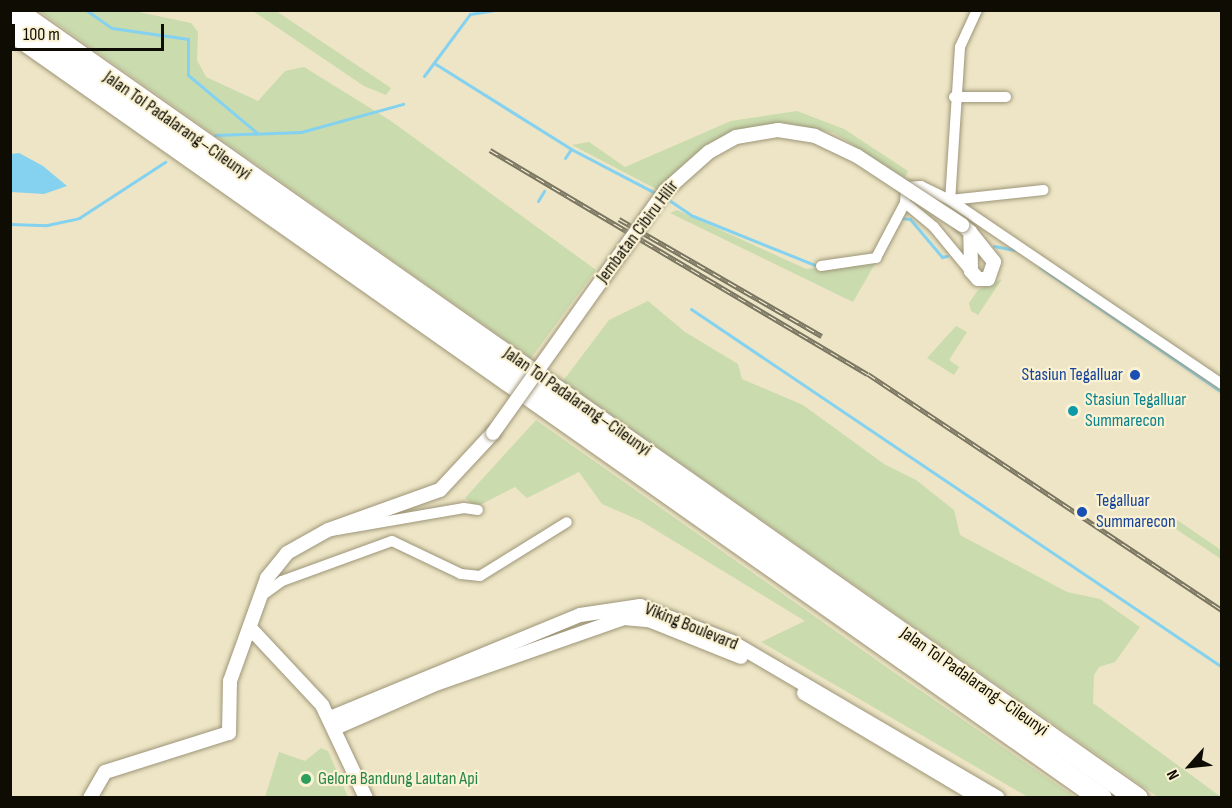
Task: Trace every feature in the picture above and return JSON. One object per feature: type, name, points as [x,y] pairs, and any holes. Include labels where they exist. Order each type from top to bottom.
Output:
[{"type":"highway","name":"Jalan Tol Padalarang–Cileunyi","points":[[15,10],[1137,798]]},
{"type":"highway","name":"Jalan Tol Padalarang–Cileunyi","points":[[10,30],[1101,798]]},
{"type":"street","points":[[950,200],[954,97],[960,47],[977,10]]},
{"type":"street","points":[[954,97],[1006,97]]},
{"type":"street","name":"Jembatan Cibiru Hilir","points":[[90,798],[105,772],[229,733],[230,681],[273,566],[327,530],[440,490],[493,434],[665,191],[699,159],[736,137],[778,130],[815,136],[857,156],[966,228],[990,257]]},
{"type":"street","points":[[966,262],[990,257],[994,273],[984,280],[976,278],[966,262],[934,227],[905,203],[902,194],[914,185],[950,200],[1221,384]]},
{"type":"street","points":[[950,200],[1043,190]]},
{"type":"street","points":[[821,266],[876,258],[905,203]]},
{"type":"street","points":[[966,228],[966,262]]},
{"type":"street","points":[[327,530],[478,510]]},
{"type":"street","points":[[260,597],[282,581],[392,541],[461,574],[480,576],[567,522]]},
{"type":"street","name":"Viking Boulevard","points":[[333,723],[580,615],[640,606],[732,642],[998,798]]},
{"type":"street","name":"Viking Boulevard","points":[[333,723],[599,622],[649,620],[733,652],[980,798]]},
{"type":"street","points":[[251,629],[333,723],[366,798]]},
{"type":"green space","points":[[39,11],[134,11],[191,23],[198,32],[197,60],[206,77],[258,101],[285,71],[304,67],[391,121],[596,270],[531,358]]},
{"type":"green space","points":[[253,11],[276,11],[391,88],[386,95],[364,86]]},
{"type":"green space","points":[[797,111],[844,129],[908,171],[905,178],[834,133],[782,122],[710,142],[660,191],[572,145],[589,142],[625,167],[731,121]]},
{"type":"green space","points":[[677,210],[806,269],[876,262],[853,302],[670,213]]},
{"type":"green space","points":[[1002,279],[978,315],[971,311],[969,303],[978,290]]},
{"type":"green space","points":[[648,301],[685,332],[738,364],[742,379],[803,405],[884,464],[916,480],[954,510],[960,535],[1067,592],[1100,599],[1140,627],[1115,662],[1099,667],[1094,675],[1093,703],[1221,797],[1158,797],[563,381],[609,320]]},
{"type":"green space","points":[[956,326],[967,332],[949,360],[959,367],[954,375],[927,358]]},
{"type":"green space","points":[[536,420],[1075,797],[1028,797],[761,642],[805,621],[641,521],[602,504],[579,472],[527,498],[515,487],[476,507],[465,498]]},
{"type":"green space","points":[[1177,520],[1221,550],[1221,559],[1173,527]]},
{"type":"green space","name":"Gelora Bandung Lautan Api","points":[[321,748],[328,751],[348,797],[265,797],[279,752],[305,761]]},
{"type":"water","points":[[19,153],[43,166],[67,186],[44,194],[11,192],[11,154]]},
{"type":"waterway","points":[[86,10],[112,28],[188,39],[188,75],[257,133]]},
{"type":"waterway","points":[[424,76],[470,14],[494,10]]},
{"type":"waterway","points":[[434,63],[571,149],[657,194]]},
{"type":"waterway","points":[[215,135],[301,132],[403,104]]},
{"type":"waterway","points":[[565,158],[571,149]]},
{"type":"waterway","points":[[10,224],[47,225],[79,218],[165,162]]},
{"type":"waterway","points":[[538,201],[544,191]]},
{"type":"waterway","points":[[666,198],[693,216],[820,267]]},
{"type":"waterway","points":[[901,218],[910,219],[942,257],[947,256]]},
{"type":"waterway","points":[[994,246],[1015,250]]},
{"type":"waterway","points":[[1040,267],[1222,392]]},
{"type":"waterway","points":[[691,309],[1222,667]]},
{"type":"railway","points":[[490,150],[868,374],[1222,610]]},
{"type":"railway","points":[[619,219],[822,336]]},
{"type":"place","name":"Stasiun Tegalluar","points":[[1135,375]]},
{"type":"place","name":"Stasiun Tegalluar Summarecon","points":[[1073,411]]},
{"type":"place","name":"Tegalluar Summarecon","points":[[1082,512]]},
{"type":"place","name":"Gelora Bandung Lautan Api","points":[[306,779]]}]
